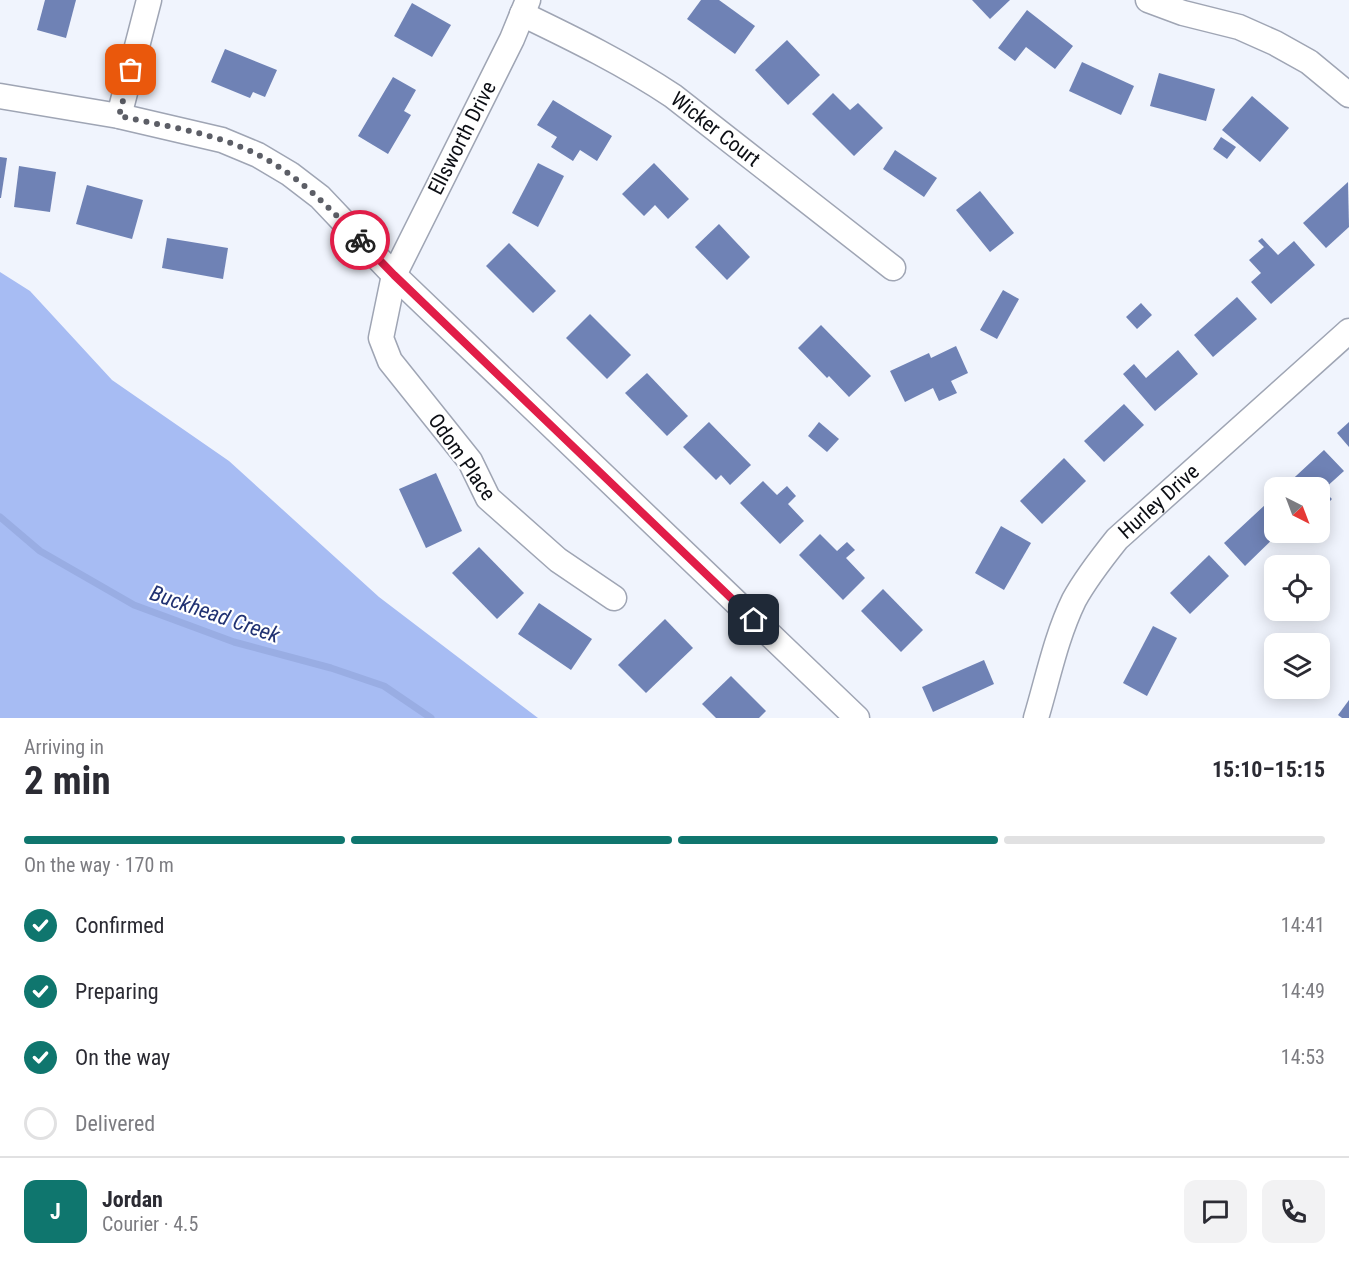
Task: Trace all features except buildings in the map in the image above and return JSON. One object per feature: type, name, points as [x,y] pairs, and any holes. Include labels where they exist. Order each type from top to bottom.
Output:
[{"type":"street","points":[[119,116],[149,0]]},
{"type":"street","points":[[1148,0],[1183,13],[1239,27],[1275,43],[1309,62],[1349,96]]},
{"type":"street","name":"Wicker Court","points":[[525,7],[665,91],[893,268]]},
{"type":"street","name":"Ellsworth Drive","points":[[394,275],[525,7]]},
{"type":"street","points":[[0,96],[119,116],[222,140],[258,155],[290,174],[320,197],[394,275],[857,718]]},
{"type":"street","name":"Odom Place","points":[[394,275],[381,338],[390,361],[470,461],[488,498],[558,560],[614,597]]},
{"type":"street","name":"Hurley Drive","points":[[1036,718],[1061,631],[1075,599],[1089,574],[1117,539],[1349,331]]},
{"type":"shaded area","points":[[0,272],[30,291],[112,380],[229,461],[379,597],[538,718],[0,718]]},
{"type":"waterway","name":"Buckhead Creek","points":[[0,517],[40,551],[134,605],[234,642],[331,668],[384,686],[431,718]]},
{"type":"way so far","points":[[131,70],[119,116],[222,140],[258,155],[290,174],[320,197],[360,240]]},
{"type":"route","points":[[360,240],[754,620]]}]
